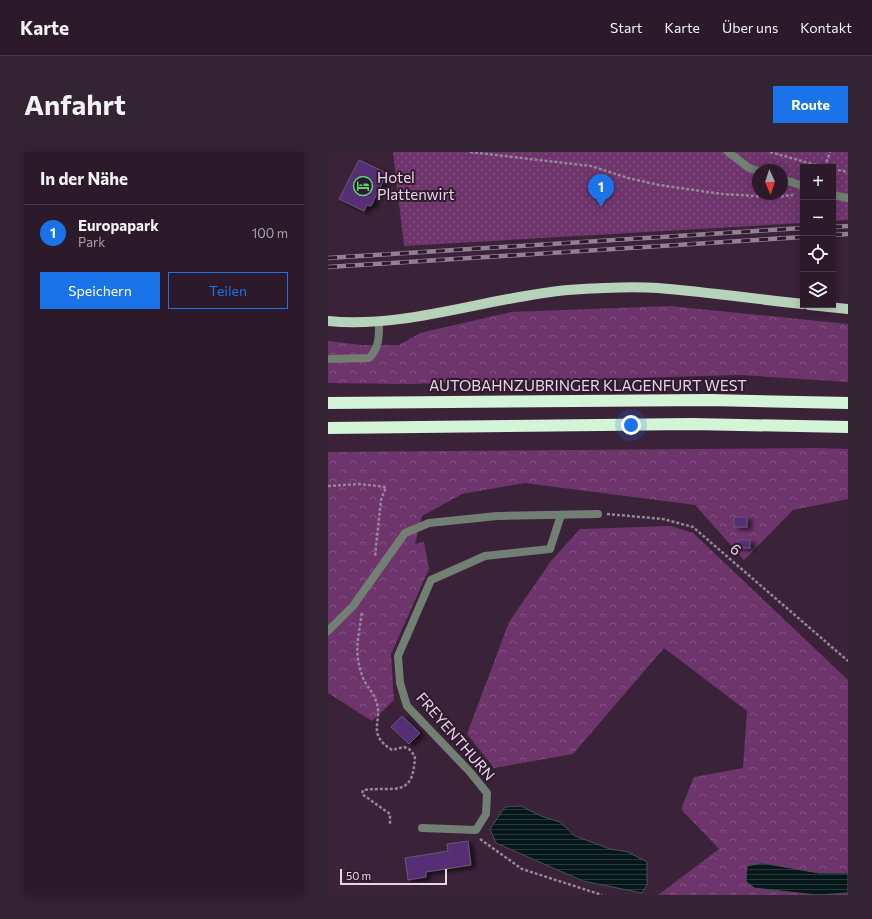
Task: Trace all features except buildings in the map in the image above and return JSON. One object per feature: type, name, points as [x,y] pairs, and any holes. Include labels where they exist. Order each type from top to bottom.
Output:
[{"type":"highway","name":"AUTOBAHNZUBRINGER KLAGENFURT WEST","points":[[328,403],[710,400],[848,403]]},
{"type":"highway","points":[[328,428],[692,424],[848,426]]},
{"type":"main road","points":[[328,321],[347,323],[414,316],[502,299],[567,290],[609,288],[657,288],[800,304]]},
{"type":"main road","points":[[836,308],[848,309]]},
{"type":"street","points":[[728,152],[752,169]]},
{"type":"street","points":[[788,181],[800,185]]},
{"type":"street","points":[[836,196],[848,198]]},
{"type":"street","points":[[328,359],[370,358],[375,352],[378,344],[379,320]]},
{"type":"street","points":[[328,630],[353,606],[406,533],[429,523],[497,516],[598,514]]},
{"type":"street","name":"FREYENTHURN","points":[[476,830],[486,814],[487,793],[470,772],[407,706],[400,683],[398,656],[431,580],[485,556],[550,550],[561,515]]},
{"type":"street","points":[[422,828],[476,830]]},
{"type":"path","points":[[470,152],[591,166],[628,178],[659,185],[722,194],[773,197],[796,194]]},
{"type":"path","points":[[770,152],[813,164]]},
{"type":"path","points":[[825,164],[830,152]]},
{"type":"path","points":[[836,170],[848,172]]},
{"type":"path","points":[[328,486],[359,484],[386,487],[381,500],[373,563]]},
{"type":"path","name":"6","points":[[598,514],[663,519],[693,527],[848,661]]},
{"type":"path","points":[[363,607],[356,652],[364,680],[377,702],[377,733],[383,744],[392,750],[404,747],[409,749],[415,756],[415,770],[410,782],[400,790],[363,790],[362,794],[390,814],[390,825]]},
{"type":"path","points":[[476,830],[481,840],[522,869],[602,895]]},
{"type":"green space","points":[[393,152],[848,152],[848,220],[836,221],[836,164],[800,164],[800,223],[404,246]]},
{"type":"green space","points":[[669,306],[848,324],[848,382],[740,375],[407,384],[328,383],[328,341],[361,345],[399,345],[420,333],[511,312]]},
{"type":"green space","points":[[848,449],[848,499],[793,510],[744,560],[695,505],[525,483],[462,494],[422,516],[415,544],[424,542],[429,569],[391,654],[394,700],[372,721],[328,693],[328,452]]},
{"type":"green space","points":[[671,526],[693,533],[848,680],[848,873],[819,873],[762,863],[754,888],[817,895],[658,895],[719,849],[681,809],[694,777],[743,768],[747,711],[664,648],[573,754],[494,768],[467,734],[509,622],[551,561],[580,529]]},
{"type":"green space","points":[[848,893],[848,895],[817,895]]},
{"type":"shaded area","points":[[521,806],[541,816],[560,822],[575,836],[610,849],[628,852],[647,862],[647,885],[642,893],[583,881],[496,843],[490,829],[505,807]]},
{"type":"shaded area","points":[[762,863],[819,873],[848,873],[848,893],[817,895],[754,888],[746,881],[747,866]]},
{"type":"railway","points":[[836,227],[848,226]]},
{"type":"railway","points":[[328,258],[800,228]]},
{"type":"railway","points":[[836,235],[848,234]]},
{"type":"railway","points":[[328,267],[800,237]]},
{"type":"place","name":"Hotel Plattenwirt","points":[[363,186]]},
{"type":"place","name":"Europapark","points":[[601,207]]}]
